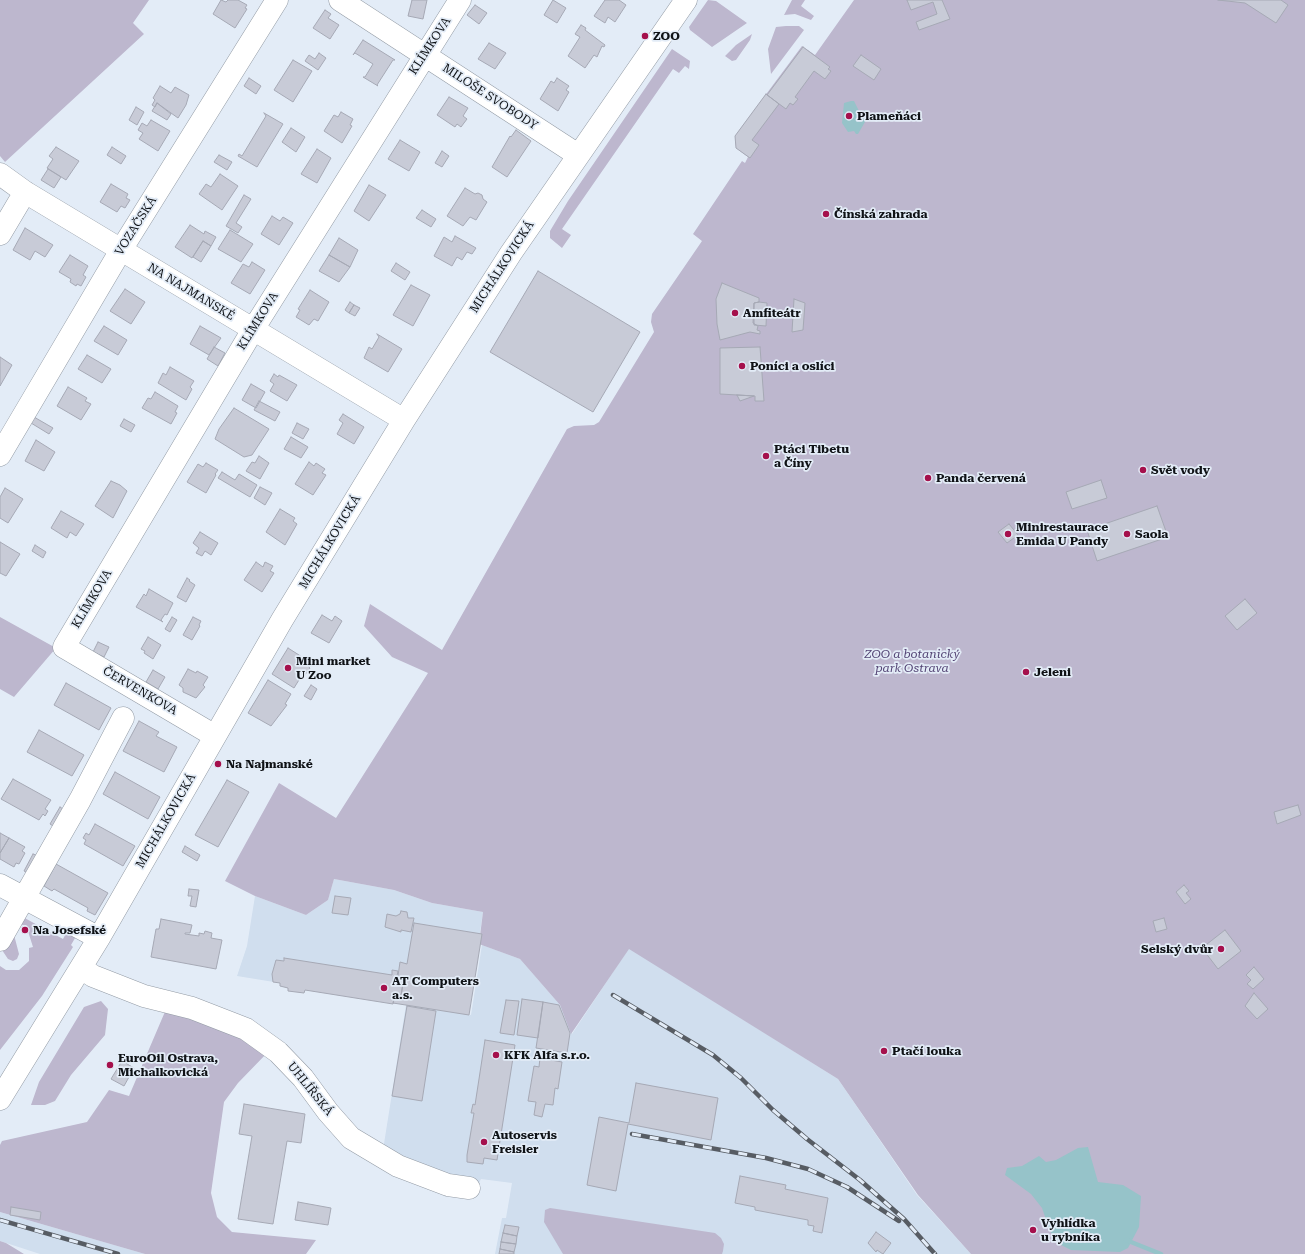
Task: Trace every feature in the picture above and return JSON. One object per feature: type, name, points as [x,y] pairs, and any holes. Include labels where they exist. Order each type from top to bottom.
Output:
[{"type":"street","name":"VOZAČSKÁ","points":[[0,455],[121,250],[277,0]]},
{"type":"street","name":"MILOŠE SVOBODY","points":[[340,0],[578,155]]},
{"type":"street","name":"KLÍMKOVA","points":[[64,647],[254,328],[424,54],[460,0]]},
{"type":"street","name":"MICHÁLKOVICKÁ","points":[[0,1099],[99,938],[282,620],[404,420],[511,253],[686,0]]},
{"type":"street","name":"NA NAJMANSKÉ","points":[[0,174],[25,192],[254,328],[404,420]]},
{"type":"street","points":[[0,234],[25,192]]},
{"type":"street","name":"ČERVENKOVA","points":[[64,647],[215,736]]},
{"type":"street","points":[[0,940],[80,800],[123,718]]},
{"type":"street","points":[[0,885],[99,938]]},
{"type":"street","name":"UHLÍŘSKÁ","points":[[81,968],[92,976],[127,990],[192,1008],[246,1029],[278,1052],[303,1078],[328,1112],[351,1138],[398,1166],[448,1185],[469,1188]]},
{"type":"shaded area","points":[[854,101],[860,113],[865,110],[868,111],[869,115],[858,134],[854,131],[848,132],[842,123],[844,103]]},
{"type":"shaded area","points":[[334,879],[394,890],[432,903],[483,912],[468,1015],[471,1015],[482,945],[520,959],[560,1005],[572,1034],[629,948],[838,1079],[917,1195],[971,1254],[495,1254],[502,1218],[506,1218],[512,1183],[481,1179],[478,1185],[383,1150],[406,1005],[280,986],[280,983],[237,976],[247,946],[255,896],[306,915],[328,900]]},
{"type":"shaded area","points":[[1088,1147],[1098,1182],[1123,1185],[1141,1196],[1139,1227],[1128,1248],[1120,1252],[1071,1250],[1057,1243],[1050,1231],[1042,1208],[1031,1194],[1005,1175],[1007,1168],[1022,1166],[1039,1156],[1046,1162],[1056,1160],[1078,1148]]},
{"type":"shaded area","points":[[0,1212],[145,1254],[40,1254],[0,1241]]},
{"type":"green space","points":[[0,0],[149,0],[133,23],[144,34],[5,162],[0,156]]},
{"type":"green space","points":[[708,0],[716,1],[747,23],[712,47],[690,30],[689,27]]},
{"type":"green space","points":[[792,0],[805,0],[801,6],[814,16],[811,20],[795,14],[784,15]]},
{"type":"green space","name":"ZOO a botanický park Ostrava","points":[[854,0],[1305,0],[1305,1254],[971,1254],[918,1195],[838,1079],[629,949],[571,1034],[560,1005],[520,959],[479,944],[483,912],[432,903],[394,890],[334,879],[328,900],[306,915],[255,896],[225,881],[279,783],[336,818],[428,673],[392,657],[364,626],[370,604],[442,650],[567,429],[574,426],[594,425],[599,422],[654,332],[651,322],[652,314],[702,241],[693,234],[742,161],[745,163],[748,157],[736,148],[735,136],[802,46],[815,55]]},
{"type":"green space","points":[[799,26],[804,30],[771,74],[768,49],[776,27]]},
{"type":"green space","points":[[752,34],[750,40],[736,60],[732,61],[725,56],[736,45]]},
{"type":"green space","points":[[672,49],[690,61],[689,69],[685,66],[679,73],[673,69],[562,229],[571,235],[562,248],[550,238],[550,231],[568,201]]},
{"type":"green space","points":[[0,617],[56,648],[14,697],[0,689]]},
{"type":"green space","points":[[21,916],[63,939],[69,928],[78,933],[71,945],[73,947],[42,996],[0,1050],[0,966],[6,970],[19,970],[29,961],[29,948],[33,947],[26,925],[22,925],[20,918]]},
{"type":"green space","points":[[13,931],[19,954],[17,959],[13,961],[8,959],[2,950]]},
{"type":"green space","points":[[101,1001],[108,1009],[105,1035],[71,1075],[55,1101],[45,1105],[31,1105],[39,1082],[84,1007]]},
{"type":"green space","points":[[167,1007],[220,1023],[268,1052],[238,1083],[224,1102],[211,1193],[217,1217],[232,1232],[316,1240],[306,1254],[145,1254],[0,1212],[0,1145],[2,1141],[87,1122],[109,1090],[129,1096]]},
{"type":"green space","points":[[550,1208],[715,1233],[721,1238],[724,1244],[723,1251],[722,1254],[563,1254],[544,1222],[545,1210]]},
{"type":"green space","points":[[0,1241],[6,1243],[24,1254],[0,1254]]},
{"type":"building","points":[[221,0],[226,2],[228,0],[238,0],[247,5],[245,8],[247,9],[235,28],[213,14]]},
{"type":"building","points":[[412,0],[427,0],[423,19],[408,16]]},
{"type":"building","points":[[553,0],[566,8],[557,23],[544,15]]},
{"type":"building","points":[[605,0],[619,0],[626,5],[615,22],[608,17],[605,23],[594,16]]},
{"type":"building","points":[[907,0],[942,0],[950,19],[919,30],[916,22],[937,14],[933,2],[911,10]]},
{"type":"building","points":[[1218,0],[1281,0],[1288,5],[1276,23],[1245,3]]},
{"type":"building","points":[[475,5],[487,13],[479,24],[467,15]]},
{"type":"building","points":[[325,10],[331,14],[328,18],[339,25],[330,39],[313,28]]},
{"type":"building","points":[[581,25],[586,28],[585,30],[605,45],[604,47],[602,46],[597,57],[594,55],[585,68],[568,56],[580,37],[575,34]]},
{"type":"building","points":[[363,40],[395,60],[393,60],[377,85],[378,86],[363,77],[365,77],[373,64],[355,53],[353,55]]},
{"type":"building","points":[[489,43],[506,53],[495,69],[478,59]]},
{"type":"building","points":[[803,47],[830,67],[828,69],[831,71],[825,79],[814,71],[795,97],[798,99],[793,105],[790,103],[786,109],[767,95]]},
{"type":"building","points":[[319,53],[326,58],[318,70],[305,61],[309,55],[315,59]]},
{"type":"building","points":[[861,55],[881,69],[874,80],[853,66]]},
{"type":"building","points":[[293,60],[312,71],[293,102],[274,90]]},
{"type":"building","points":[[249,78],[261,86],[256,94],[244,86]]},
{"type":"building","points":[[557,78],[569,86],[566,90],[569,92],[558,111],[540,99],[551,81],[554,83]]},
{"type":"building","points":[[160,86],[171,93],[175,87],[189,95],[186,105],[178,118],[157,103],[155,107],[152,105],[155,100],[153,98]]},
{"type":"building","points":[[766,94],[779,104],[752,140],[759,145],[750,158],[736,148],[735,136]]},
{"type":"building","points":[[449,97],[468,108],[463,116],[467,119],[461,127],[457,124],[455,127],[437,115]]},
{"type":"building","points":[[157,103],[171,114],[167,120],[152,111]]},
{"type":"building","points":[[136,107],[144,112],[137,125],[129,120]]},
{"type":"building","points":[[341,112],[353,119],[350,125],[352,126],[342,143],[324,131],[334,115],[338,117]]},
{"type":"building","points":[[264,113],[283,124],[257,167],[238,156],[239,154],[242,156],[266,116]]},
{"type":"building","points":[[151,120],[170,131],[158,151],[139,139],[143,133],[138,130],[142,123],[147,126]]},
{"type":"building","points":[[291,128],[305,137],[296,152],[282,142]]},
{"type":"building","points":[[516,130],[531,141],[507,177],[492,167],[510,136],[511,137]]},
{"type":"building","points":[[400,140],[420,152],[409,171],[388,159]]},
{"type":"building","points":[[56,147],[79,161],[66,180],[47,168],[53,159],[49,156]]},
{"type":"building","points":[[112,147],[126,156],[121,164],[107,155]]},
{"type":"building","points":[[317,149],[331,158],[317,183],[301,174]]},
{"type":"building","points":[[442,151],[449,156],[442,167],[435,163]]},
{"type":"building","points":[[219,155],[232,162],[227,170],[214,162]]},
{"type":"building","points":[[48,169],[61,177],[54,188],[41,180]]},
{"type":"building","points":[[220,174],[238,186],[222,210],[199,194],[206,184],[211,187]]},
{"type":"building","points":[[111,184],[128,194],[126,198],[130,200],[125,208],[121,206],[117,212],[100,202]]},
{"type":"building","points":[[369,185],[386,195],[369,221],[354,211]]},
{"type":"building","points":[[465,188],[475,194],[478,193],[482,195],[483,199],[487,202],[476,220],[470,217],[463,226],[447,216]]},
{"type":"building","points":[[244,195],[251,199],[236,223],[242,227],[238,233],[226,226]]},
{"type":"building","points":[[422,210],[436,219],[431,227],[416,218]]},
{"type":"building","points":[[272,216],[280,221],[283,217],[293,223],[279,245],[261,234]]},
{"type":"building","points":[[190,225],[204,234],[205,231],[216,237],[211,246],[203,241],[192,258],[175,247]]},
{"type":"building","points":[[25,228],[53,245],[45,257],[35,251],[30,260],[13,250]]},
{"type":"building","points":[[230,230],[253,244],[241,262],[218,249]]},
{"type":"building","points":[[455,236],[476,248],[472,254],[467,252],[462,260],[457,257],[452,266],[434,256],[444,237],[452,242]]},
{"type":"building","points":[[339,238],[358,250],[350,267],[329,255]]},
{"type":"building","points":[[203,241],[211,246],[201,262],[193,257]]},
{"type":"building","points":[[70,255],[88,266],[83,275],[86,277],[81,286],[77,284],[76,286],[70,282],[71,279],[59,272]]},
{"type":"building","points":[[329,255],[350,267],[339,282],[319,271]]},
{"type":"building","points":[[252,262],[265,270],[250,294],[231,283],[243,264],[249,267]]},
{"type":"building","points":[[396,263],[410,272],[405,280],[391,271]]},
{"type":"building","points":[[538,271],[640,332],[593,412],[490,352]]},
{"type":"building","name":"Amfiteátr","points":[[722,283],[759,298],[759,302],[754,303],[753,323],[758,326],[757,330],[760,331],[760,334],[750,332],[720,340],[717,324],[716,299]]},
{"type":"building","points":[[411,285],[430,295],[413,326],[393,315]]},
{"type":"building","points":[[125,289],[145,302],[131,324],[110,311]]},
{"type":"building","points":[[310,290],[329,302],[318,321],[314,319],[309,325],[296,317],[300,310],[298,309]]},
{"type":"building","points":[[794,299],[805,303],[803,330],[792,332]]},
{"type":"building","points":[[350,302],[354,305],[349,313],[345,310]]},
{"type":"building","points":[[754,303],[767,303],[766,326],[754,325]]},
{"type":"building","points":[[354,305],[360,308],[355,316],[349,313]]},
{"type":"building","points":[[104,326],[127,340],[118,355],[94,341]]},
{"type":"building","points":[[200,326],[221,338],[209,355],[190,344]]},
{"type":"building","points":[[377,334],[402,349],[388,372],[364,358],[369,347],[372,349],[379,337]]},
{"type":"building","points":[[214,347],[225,353],[218,366],[207,359]]},
{"type":"building","points":[[760,347],[764,401],[755,401],[755,396],[720,394],[720,348]]},
{"type":"building","points":[[87,355],[111,369],[102,383],[78,369]]},
{"type":"building","points":[[0,357],[12,365],[0,386]]},
{"type":"building","points":[[170,367],[194,381],[190,387],[192,389],[186,400],[158,383],[163,373],[166,375]]},
{"type":"building","points":[[274,374],[278,377],[279,375],[297,385],[287,401],[270,391],[274,384],[270,381]]},
{"type":"building","points":[[251,384],[265,392],[256,408],[242,400]]},
{"type":"building","points":[[68,387],[87,398],[85,401],[91,404],[81,420],[57,406]]},
{"type":"building","points":[[155,392],[178,406],[175,412],[177,413],[171,424],[142,408],[148,398],[151,399]]},
{"type":"building","points":[[737,395],[754,396],[740,401]]},
{"type":"building","points":[[259,401],[280,412],[275,421],[254,410]]},
{"type":"building","points":[[234,408],[269,429],[252,455],[244,457],[215,439],[219,429]]},
{"type":"building","points":[[343,414],[364,427],[354,444],[337,434],[343,423],[339,420]]},
{"type":"building","points":[[34,417],[53,428],[49,434],[31,423]]},
{"type":"building","points":[[124,419],[135,425],[131,432],[120,426]]},
{"type":"building","points":[[297,423],[309,429],[303,439],[292,433]]},
{"type":"building","points":[[291,437],[308,447],[301,458],[284,449]]},
{"type":"building","points":[[36,440],[55,452],[44,471],[25,461]]},
{"type":"building","points":[[259,456],[269,463],[260,479],[246,471],[252,462],[255,463]]},
{"type":"building","points":[[309,462],[314,466],[316,463],[325,469],[322,473],[326,475],[313,495],[295,484]]},
{"type":"building","points":[[206,463],[218,470],[206,493],[187,482],[198,464],[203,467]]},
{"type":"building","points":[[222,472],[235,480],[239,474],[257,485],[250,497],[218,478]]},
{"type":"building","points":[[1101,480],[1107,498],[1072,509],[1066,492]]},
{"type":"building","points":[[111,481],[120,485],[127,491],[113,518],[95,506]]},
{"type":"building","points":[[260,487],[272,493],[265,505],[254,498]]},
{"type":"building","points":[[5,488],[23,499],[8,523],[0,518],[0,497]]},
{"type":"building","name":"Saola","points":[[1157,506],[1168,537],[1097,561],[1087,530]]},
{"type":"building","points":[[280,509],[295,518],[293,521],[297,524],[285,545],[266,532]]},
{"type":"building","points":[[61,511],[84,524],[76,536],[70,532],[67,538],[51,528]]},
{"type":"building","name":"Minirestaurace Emida U Pandy","points":[[1009,524],[1018,535],[1007,543],[998,532]]},
{"type":"building","points":[[200,532],[218,543],[211,555],[205,551],[202,556],[196,553],[199,548],[193,543]]},
{"type":"building","points":[[0,542],[20,554],[6,576],[0,573]]},
{"type":"building","points":[[35,545],[46,552],[43,558],[32,551]]},
{"type":"building","points":[[256,562],[263,567],[265,562],[273,566],[270,571],[274,573],[262,592],[244,580]]},
{"type":"building","points":[[187,578],[195,585],[186,602],[177,597]]},
{"type":"building","points":[[149,589],[173,603],[167,615],[165,614],[161,620],[163,622],[136,607],[144,594],[146,596]]},
{"type":"building","points":[[1245,599],[1257,613],[1237,630],[1225,616]]},
{"type":"building","points":[[322,615],[332,621],[335,616],[342,621],[329,643],[311,633]]},
{"type":"building","points":[[172,617],[177,620],[170,632],[165,629]]},
{"type":"building","points":[[193,617],[201,621],[200,626],[192,640],[183,635]]},
{"type":"building","points":[[148,637],[161,645],[153,659],[141,649]]},
{"type":"building","points":[[98,642],[109,647],[104,657],[93,652]]},
{"type":"building","points":[[288,648],[310,662],[308,666],[310,668],[304,676],[302,675],[294,688],[272,674]]},
{"type":"building","points":[[188,669],[196,673],[197,671],[208,677],[203,685],[205,687],[196,698],[183,692],[183,688],[179,685]]},
{"type":"building","points":[[153,670],[165,677],[158,689],[146,682]]},
{"type":"building","points":[[268,680],[291,694],[285,704],[287,705],[271,726],[248,713]]},
{"type":"building","points":[[66,683],[111,708],[99,730],[54,705]]},
{"type":"building","points":[[311,685],[317,689],[311,700],[304,696]]},
{"type":"building","points":[[139,721],[159,732],[156,736],[177,747],[164,772],[123,751]]},
{"type":"building","points":[[39,730],[84,755],[72,776],[27,752]]},
{"type":"building","points":[[115,772],[160,797],[148,819],[103,794]]},
{"type":"building","points":[[13,779],[51,800],[45,809],[48,811],[45,816],[43,814],[39,820],[1,799]]},
{"type":"building","points":[[227,780],[249,792],[218,847],[195,835]]},
{"type":"building","points":[[1298,805],[1301,815],[1277,824],[1274,812]]},
{"type":"building","points":[[60,807],[63,809],[53,826],[50,824]]},
{"type":"building","points":[[95,824],[135,846],[123,866],[84,844],[86,840],[83,838],[86,833],[89,835]]},
{"type":"building","points":[[0,833],[9,838],[0,853]]},
{"type":"building","points":[[9,838],[25,847],[22,851],[25,853],[19,864],[16,863],[14,867],[0,859],[0,853]]},
{"type":"building","points":[[185,846],[200,855],[197,861],[182,852]]},
{"type":"building","points":[[33,854],[38,856],[28,873],[24,871]]},
{"type":"building","points":[[56,864],[108,893],[95,915],[87,911],[88,908],[54,889],[52,891],[44,886]]},
{"type":"building","points":[[1184,885],[1189,891],[1186,893],[1191,899],[1185,904],[1176,892]]},
{"type":"building","points":[[189,889],[199,890],[196,907],[190,906],[192,896],[188,896]]},
{"type":"building","points":[[335,896],[351,898],[348,915],[332,913]]},
{"type":"building","points":[[401,911],[407,912],[408,918],[414,918],[411,932],[401,930],[401,932],[385,927],[387,914],[396,916],[400,914]]},
{"type":"building","points":[[1164,918],[1167,929],[1156,932],[1153,921]]},
{"type":"building","points":[[161,919],[192,925],[190,933],[185,934],[199,936],[199,933],[204,934],[205,931],[212,933],[211,938],[222,940],[216,969],[151,957],[156,929],[159,929]]},
{"type":"building","points":[[414,923],[482,934],[469,1015],[393,1003],[395,995],[401,996],[404,977],[398,976],[400,962],[407,964]]},
{"type":"building","name":"Selský dvůr","points":[[1225,930],[1241,951],[1218,969],[1202,948]]},
{"type":"building","points":[[284,958],[392,975],[392,970],[398,971],[397,976],[404,977],[401,996],[395,995],[393,1004],[305,990],[304,993],[288,991],[288,988],[280,986],[280,983],[273,982],[272,974],[276,960],[284,961]]},
{"type":"building","points":[[1254,967],[1264,979],[1253,989],[1247,984],[1251,980],[1246,975]]},
{"type":"building","points":[[1254,993],[1268,1009],[1257,1019],[1245,1006]]},
{"type":"building","points":[[522,999],[543,1002],[538,1038],[517,1035]]},
{"type":"building","points":[[506,1000],[519,1001],[514,1035],[500,1033]]},
{"type":"building","points":[[543,1002],[559,1005],[570,1033],[567,1053],[536,1048]]},
{"type":"building","points":[[407,1006],[436,1011],[422,1101],[392,1096]]},
{"type":"building","points":[[485,1040],[515,1045],[497,1160],[484,1158],[483,1164],[467,1162],[467,1155],[474,1113],[471,1113],[473,1104],[475,1105]]},
{"type":"building","points":[[540,1058],[562,1062],[558,1089],[555,1088],[553,1105],[545,1104],[542,1117],[534,1115],[536,1102],[528,1101],[534,1066],[539,1067]]},
{"type":"building","points":[[122,1061],[134,1068],[124,1086],[111,1079]]},
{"type":"building","points":[[636,1083],[718,1098],[711,1140],[628,1124],[616,1191],[587,1185],[599,1117],[629,1123]]},
{"type":"building","points":[[244,1104],[305,1114],[301,1143],[287,1141],[273,1224],[238,1219],[252,1136],[239,1134]]},
{"type":"building","points":[[740,1176],[786,1185],[785,1189],[828,1198],[822,1233],[813,1231],[814,1226],[808,1225],[808,1220],[755,1210],[755,1207],[735,1203]]},
{"type":"building","points":[[298,1202],[331,1208],[328,1225],[295,1220]]},
{"type":"building","points":[[11,1207],[41,1212],[40,1220],[10,1215]]},
{"type":"building","points":[[505,1225],[519,1227],[517,1236],[503,1233]]},
{"type":"building","points":[[876,1232],[891,1243],[883,1254],[877,1250],[876,1252],[868,1243]]},
{"type":"building","points":[[503,1233],[517,1236],[516,1244],[501,1242]]},
{"type":"building","points":[[501,1242],[516,1244],[514,1252],[500,1249]]},
{"type":"building","points":[[500,1249],[514,1252],[514,1254],[499,1254]]},
{"type":"waterway","points":[[1126,1240],[1161,1254]]},
{"type":"railway","points":[[613,995],[713,1055],[741,1078],[773,1110],[807,1139],[860,1180],[904,1219],[935,1254]]},
{"type":"railway","points":[[632,1134],[766,1158],[808,1169],[847,1187],[899,1221]]},
{"type":"railway","points":[[0,1220],[118,1254]]},
{"type":"place","name":"ZOO","points":[[645,36]]},
{"type":"place","name":"Plameňáci","points":[[849,116]]},
{"type":"place","name":"Čínská zahrada","points":[[826,214]]},
{"type":"place","name":"Amfiteátr","points":[[735,313]]},
{"type":"place","name":"Poníci a oslíci","points":[[742,366]]},
{"type":"place","name":"Ptáci Tibetu a Číny","points":[[766,456]]},
{"type":"place","name":"Svět vody","points":[[1143,470]]},
{"type":"place","name":"Panda červená","points":[[928,478]]},
{"type":"place","name":"Minirestaurace Emida U Pandy","points":[[1008,534]]},
{"type":"place","name":"Saola","points":[[1127,534]]},
{"type":"place","name":"Mini market U Zoo","points":[[288,668]]},
{"type":"place","name":"Jeleni","points":[[1026,672]]},
{"type":"place","name":"Na Najmanské","points":[[218,764]]},
{"type":"place","name":"Na Josefské","points":[[25,930]]},
{"type":"place","name":"Selský dvůr","points":[[1221,949]]},
{"type":"place","name":"AT Computers a.s.","points":[[384,988]]},
{"type":"place","name":"Ptačí louka","points":[[884,1051]]},
{"type":"place","name":"KFK Alfa s.r.o.","points":[[496,1055]]},
{"type":"place","name":"EuroOil Ostrava, Michalkovická","points":[[110,1065]]},
{"type":"place","name":"Autoservis Freisler","points":[[484,1142]]},
{"type":"place","name":"Vyhlídka u rybníka","points":[[1033,1230]]}]
